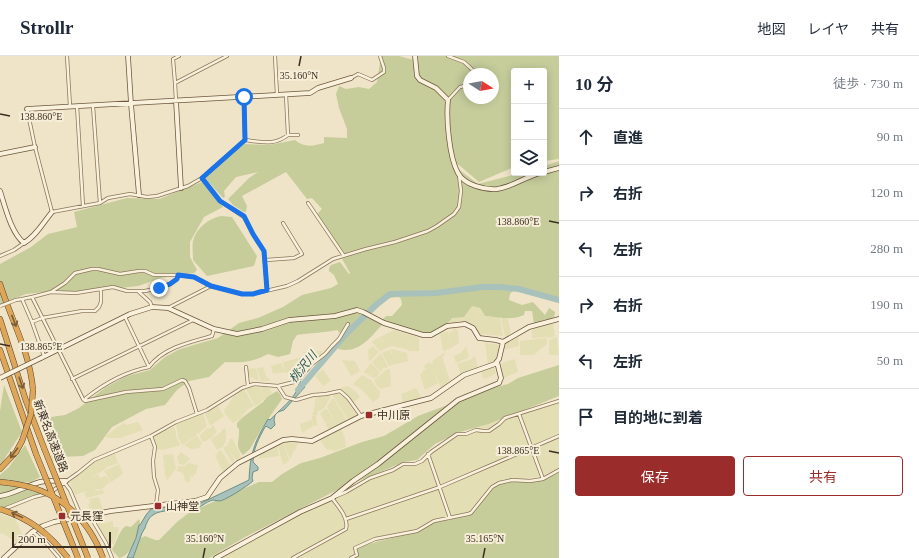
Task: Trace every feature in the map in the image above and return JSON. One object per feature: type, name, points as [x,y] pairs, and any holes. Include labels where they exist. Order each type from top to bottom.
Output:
[{"type":"highway","points":[[0,284],[27,356],[33,390],[31,414],[22,441],[16,452],[0,469]]},
{"type":"highway","name":"新東名高速道路","points":[[0,319],[26,400],[88,558]]},
{"type":"highway","name":"新東名高速道路","points":[[0,350],[36,454],[78,558]]},
{"type":"highway","points":[[0,482],[26,486],[52,495],[72,510],[87,527],[95,539],[103,558]]},
{"type":"highway","points":[[0,510],[23,518],[41,529],[54,540],[68,558]]},
{"type":"street","points":[[67,56],[70,106]]},
{"type":"street","points":[[128,56],[139,195]]},
{"type":"street","points":[[179,56],[173,59],[181,188]]},
{"type":"street","points":[[174,83],[227,56]]},
{"type":"street","points":[[274,56],[277,95]]},
{"type":"street","points":[[52,212],[27,109],[310,93],[318,88],[358,74],[372,80],[384,72],[380,56]]},
{"type":"street","points":[[415,56],[417,76],[420,80],[436,88],[448,100]]},
{"type":"street","points":[[448,56],[464,62],[470,68]]},
{"type":"street","points":[[51,292],[65,283],[75,273],[98,269],[120,274],[145,271],[154,275],[194,277],[211,286],[242,294],[253,294],[287,286],[298,281],[333,259],[395,242],[428,231],[454,214],[459,208],[462,191],[459,175],[453,161],[448,128],[448,100],[460,87],[463,86]]},
{"type":"street","points":[[286,95],[288,135]]},
{"type":"street","points":[[0,256],[14,250],[30,240],[52,212],[100,203],[108,198],[130,194],[147,197],[157,196],[203,180],[245,140],[244,97]]},
{"type":"street","points":[[77,106],[83,206]]},
{"type":"street","points":[[93,106],[100,203]]},
{"type":"street","points":[[245,140],[269,143],[281,141],[288,135],[298,135]]},
{"type":"street","points":[[0,154],[35,147]]},
{"type":"street","points":[[547,171],[559,168]]},
{"type":"street","points":[[459,175],[478,188],[496,189],[533,176]]},
{"type":"street","points":[[203,180],[220,201],[244,216],[264,251],[266,260],[267,290]]},
{"type":"street","points":[[0,191],[14,229],[19,239],[24,243]]},
{"type":"street","points":[[308,203],[344,256]]},
{"type":"street","points":[[266,260],[294,258],[302,254],[283,223]]},
{"type":"street","points":[[0,306],[16,300],[51,292],[76,293],[113,287],[127,291],[139,292],[170,284],[177,279],[178,275]]},
{"type":"street","points":[[168,308],[211,286]]},
{"type":"street","points":[[32,322],[42,318],[95,310],[99,307],[101,290]]},
{"type":"street","points":[[139,292],[150,302],[152,307]]},
{"type":"street","points":[[32,296],[72,379],[85,402]]},
{"type":"street","points":[[22,299],[32,322],[43,357]]},
{"type":"street","points":[[0,378],[125,317],[152,307],[168,308],[214,329],[229,333],[242,333],[262,329],[289,320],[335,316],[357,310],[384,323],[427,336],[447,326],[465,324],[473,328],[479,338],[503,342]]},
{"type":"street","points":[[125,317],[148,367]]},
{"type":"street","points":[[332,498],[378,464],[458,400],[499,383],[501,378],[497,362],[503,342],[529,327],[559,319]]},
{"type":"street","points":[[72,379],[193,320]]},
{"type":"street","points":[[0,510],[45,494],[94,460],[151,436],[176,422],[212,407],[235,391],[257,384],[278,386],[294,382],[300,378],[312,364],[325,354],[339,339],[348,324]]},
{"type":"street","points":[[85,402],[86,398],[114,379],[134,370],[148,367],[153,361],[170,349],[212,336],[214,329]]},
{"type":"street","points":[[4,558],[32,532],[43,526],[89,514],[195,501],[207,497],[220,478],[238,463],[279,442],[288,439],[311,442],[361,416],[431,398],[460,377],[487,368],[497,362]]},
{"type":"street","points":[[246,367],[248,386]]},
{"type":"street","points":[[85,402],[126,392],[163,389],[182,380],[185,381],[190,388],[197,414]]},
{"type":"street","points":[[278,386],[283,395],[294,400],[313,395],[340,391],[348,398],[361,416]]},
{"type":"street","points":[[216,558],[300,512],[346,492],[365,481],[393,470],[403,464],[416,464],[424,460],[428,454],[457,434],[466,434],[476,430],[489,431],[503,419],[559,401]]},
{"type":"street","points":[[519,414],[543,479]]},
{"type":"street","points":[[151,436],[155,447],[153,461],[154,478],[158,490],[156,505]]},
{"type":"street","points":[[346,519],[440,486],[559,436]]},
{"type":"street","points":[[428,454],[450,518]]},
{"type":"street","points":[[351,558],[357,555],[355,548],[375,539],[417,531],[434,521],[471,512],[492,487],[499,483],[512,480],[530,481],[543,479],[559,470]]},
{"type":"street","points":[[0,496],[14,493],[40,482],[51,480],[65,481]]},
{"type":"street","points":[[65,481],[81,516]]},
{"type":"street","points":[[293,558],[346,529],[348,525],[346,519],[332,498]]},
{"type":"street","points":[[89,514],[112,558]]},
{"type":"street","points":[[32,532],[52,548],[60,558]]},
{"type":"shaded area","points":[[472,306],[479,308],[485,316],[500,317],[503,336],[482,334],[480,337],[473,326],[468,323],[460,321],[449,323],[451,318]]},
{"type":"shaded area","points":[[501,319],[508,319],[511,334],[507,337],[505,336]]},
{"type":"shaded area","points":[[553,322],[555,336],[549,338],[532,338],[532,328]]},
{"type":"shaded area","points":[[453,328],[458,331],[459,343],[451,348],[449,332],[453,331]]},
{"type":"shaded area","points":[[394,330],[419,338],[419,351],[410,351],[392,346],[380,351],[372,342],[379,337],[385,344],[380,337]]},
{"type":"shaded area","points":[[443,332],[448,332],[451,348],[443,351],[440,334]]},
{"type":"shaded area","points":[[518,337],[519,346],[503,350],[506,343]]},
{"type":"shaded area","points":[[557,337],[559,355],[549,355],[549,340]]},
{"type":"shaded area","points":[[547,339],[547,344],[534,355],[520,355],[520,341]]},
{"type":"shaded area","points":[[485,343],[499,345],[497,358],[494,362],[488,365]]},
{"type":"shaded area","points":[[373,346],[379,352],[369,361],[368,350]]},
{"type":"shaded area","points":[[466,347],[469,356],[468,358],[456,363],[454,356],[461,353]]},
{"type":"shaded area","points":[[392,349],[407,353],[408,361],[389,366],[382,353],[389,350],[394,359],[390,350]]},
{"type":"shaded area","points":[[303,352],[323,352],[310,365]]},
{"type":"shaded area","points":[[381,353],[388,367],[383,368],[381,372],[372,362]]},
{"type":"shaded area","points":[[444,353],[445,355],[442,357],[450,380],[441,388],[434,371],[438,383],[425,390],[420,375],[424,370],[426,370],[424,367],[425,365],[430,362],[432,365],[432,361]]},
{"type":"shaded area","points":[[475,356],[478,369],[461,375],[457,364],[470,360]]},
{"type":"shaded area","points":[[303,357],[308,366],[293,381],[290,375],[285,372],[283,362]]},
{"type":"shaded area","points":[[515,359],[518,372],[504,378],[501,366],[502,363]]},
{"type":"shaded area","points":[[342,360],[355,361],[360,371],[351,376]]},
{"type":"shaded area","points":[[281,363],[285,372],[273,374],[271,366]]},
{"type":"shaded area","points":[[371,363],[380,372],[377,377],[373,378],[364,372]]},
{"type":"shaded area","points":[[263,367],[267,378],[270,378],[269,381],[261,381],[257,368]]},
{"type":"shaded area","points":[[494,367],[496,374],[484,379],[481,372]]},
{"type":"shaded area","points":[[255,368],[257,370],[259,381],[248,376],[247,369]]},
{"type":"shaded area","points":[[323,369],[331,381],[323,386],[315,376]]},
{"type":"shaded area","points":[[387,369],[390,369],[391,386],[381,389],[377,386],[374,380]]},
{"type":"shaded area","points":[[362,375],[371,380],[380,392],[379,398],[373,402],[361,389],[353,384]]},
{"type":"shaded area","points":[[348,386],[360,397],[354,402],[341,390],[341,388]]},
{"type":"shaded area","points":[[251,387],[260,387],[263,395],[261,387],[268,387],[272,393],[255,406],[246,389]]},
{"type":"shaded area","points":[[416,388],[422,398],[403,403],[401,394]]},
{"type":"shaded area","points":[[244,389],[254,406],[248,409],[239,420],[233,423],[225,414],[224,410],[235,394],[236,396],[236,393]]},
{"type":"shaded area","points":[[337,393],[345,398],[357,415],[348,420],[333,396]]},
{"type":"shaded area","points":[[330,395],[325,407],[320,411],[319,410],[316,416],[312,415],[316,396],[319,409],[318,396]]},
{"type":"shaded area","points":[[332,399],[334,399],[347,421],[337,426],[327,407]]},
{"type":"shaded area","points":[[559,400],[559,470],[547,475],[497,484],[468,514],[434,521],[407,534],[379,536],[356,548],[355,557],[353,558],[209,558],[375,476],[424,460],[451,437]]},
{"type":"shaded area","points":[[217,405],[224,416],[210,426],[205,413]]},
{"type":"shaded area","points":[[327,409],[337,426],[329,430],[320,413]]},
{"type":"shaded area","points":[[203,413],[207,426],[198,434],[196,432],[197,435],[182,445],[178,437],[176,423]]},
{"type":"shaded area","points":[[312,416],[316,416],[317,425],[314,426],[312,421],[313,426],[302,433],[300,424],[312,420]]},
{"type":"shaded area","points":[[138,422],[143,430],[120,438],[107,438],[106,436],[123,423],[127,425]]},
{"type":"shaded area","points":[[213,425],[217,432],[214,435],[211,430],[214,436],[204,442],[202,441],[200,435],[205,431],[206,432],[205,430],[210,429]]},
{"type":"shaded area","points":[[174,427],[180,445],[167,449],[156,449],[152,436],[161,431],[162,432],[162,430],[166,428],[167,430]]},
{"type":"shaded area","points":[[224,428],[226,430],[226,440],[223,447],[217,450],[211,439],[219,434]]},
{"type":"shaded area","points":[[341,428],[346,447],[335,451],[326,449],[320,440]]},
{"type":"shaded area","points":[[197,436],[202,443],[199,448],[192,449],[185,446],[185,444]]},
{"type":"shaded area","points":[[230,439],[233,439],[241,456],[237,460],[235,459],[227,446]]},
{"type":"shaded area","points":[[288,441],[291,443],[292,441],[298,442],[295,451],[293,448],[294,451],[290,459],[283,442]]},
{"type":"shaded area","points":[[283,442],[289,460],[285,464],[283,464],[281,459],[278,444]]},
{"type":"shaded area","points":[[277,445],[279,456],[259,459],[260,454]]},
{"type":"shaded area","points":[[227,446],[235,461],[232,463],[224,449],[224,447]]},
{"type":"shaded area","points":[[221,450],[231,466],[223,473],[215,455],[217,454],[221,459],[217,453]]},
{"type":"shaded area","points":[[181,452],[190,459],[184,465],[179,464],[177,457]]},
{"type":"shaded area","points":[[115,454],[118,463],[107,467],[104,457]]},
{"type":"shaded area","points":[[173,454],[176,469],[167,480],[163,455]]},
{"type":"shaded area","points":[[104,458],[107,468],[91,478],[98,474],[100,478],[106,476],[110,482],[102,489],[96,489],[92,481],[96,490],[95,491],[102,490],[105,493],[87,498],[84,493],[87,492],[86,491],[75,495],[69,481],[78,474],[82,484],[79,474],[88,465]]},
{"type":"shaded area","points":[[188,463],[198,465],[196,473],[192,477],[189,475],[191,478],[189,483],[185,481],[183,473],[177,471],[178,466],[185,466]]},
{"type":"shaded area","points":[[119,464],[123,473],[111,482],[104,471]]},
{"type":"shaded area","points":[[99,497],[103,510],[91,512],[88,505],[90,504],[89,499]]},
{"type":"shaded area","points":[[0,514],[15,519],[23,536],[17,543],[2,533],[0,534]]},
{"type":"shaded area","points":[[113,521],[113,527],[119,527],[114,544],[107,543],[98,527],[98,523],[105,522],[107,528],[106,523]]},
{"type":"green space","points":[[381,56],[399,56],[414,60],[414,56],[559,56],[559,159],[547,161],[547,68],[511,68],[511,168],[479,182],[459,165],[453,165],[478,184],[511,176],[547,176],[547,165],[559,161],[559,299],[515,288],[510,294],[509,300],[522,305],[533,302],[545,315],[544,317],[549,308],[555,312],[554,317],[534,324],[532,311],[525,311],[524,315],[519,317],[505,318],[485,316],[480,308],[472,306],[464,317],[452,318],[441,329],[426,335],[381,321],[386,316],[392,316],[402,305],[399,297],[389,298],[368,316],[382,325],[368,340],[357,347],[345,350],[338,349],[341,334],[337,330],[297,335],[293,341],[290,354],[278,357],[268,354],[257,359],[247,361],[225,362],[209,377],[189,381],[177,390],[165,405],[146,409],[112,427],[95,450],[83,456],[61,457],[53,462],[45,432],[51,417],[65,415],[79,408],[106,387],[127,376],[150,370],[165,357],[180,349],[218,338],[239,323],[258,318],[283,307],[302,295],[331,288],[338,284],[334,275],[329,271],[331,265],[340,262],[349,274],[350,273],[341,257],[344,255],[316,215],[322,209],[312,198],[307,199],[286,172],[242,196],[247,206],[246,212],[233,205],[228,199],[249,178],[258,172],[236,177],[224,191],[225,197],[223,198],[205,178],[234,151],[245,144],[269,145],[295,140],[302,144],[313,145],[324,143],[324,137],[347,138],[347,129],[339,108],[336,94],[339,86],[346,89],[359,87],[369,89],[377,82]]},
{"type":"green space","points":[[202,182],[223,207],[204,217],[190,242],[190,257],[197,270],[194,273],[161,278],[138,286],[93,291],[26,294],[0,304],[0,264],[31,247],[48,234],[77,227],[74,212],[127,198],[159,199]]},
{"type":"green space","points":[[221,216],[232,217],[257,256],[254,266],[207,276],[193,260],[193,241],[197,232],[204,224]]},
{"type":"green space","points":[[559,365],[559,396],[489,424],[460,432],[435,444],[417,460],[404,462],[339,489],[247,536],[209,558],[132,558],[141,538],[145,536],[159,540],[177,522],[190,512],[259,482],[272,482],[282,474],[301,463],[384,436],[418,416],[493,388],[508,384],[518,378]]},
{"type":"green space","points":[[4,385],[22,432],[0,464],[0,411]]},
{"type":"green space","points":[[277,391],[282,399],[262,428],[250,449],[243,455],[238,446],[239,429],[237,427],[237,423],[267,397]]},
{"type":"green space","points":[[25,445],[40,477],[31,482],[16,483],[0,480],[0,475],[9,467]]},
{"type":"green space","points":[[559,471],[559,558],[353,558],[357,555],[357,547],[407,534],[434,522],[468,515],[493,486],[499,483],[543,479]]},
{"type":"green space","points":[[0,484],[14,485],[44,494],[6,508],[0,507]]},
{"type":"green space","points":[[139,519],[140,522],[134,544],[128,553],[119,558],[112,549],[120,533],[126,526],[131,527]]},
{"type":"water","points":[[299,380],[305,387],[284,410],[278,412],[293,396]]},
{"type":"water","points":[[276,414],[274,420],[275,425],[271,429],[266,426],[265,427],[255,448],[253,462],[258,467],[258,470],[253,472],[253,481],[221,501],[213,500],[193,509],[156,513],[149,519],[133,558],[127,558],[136,538],[139,525],[151,509],[201,503],[249,480],[250,463],[256,442],[268,419],[270,420],[273,416]]},
{"type":"waterway","name":"桃沢川","points":[[298,390],[346,334],[377,304],[390,294],[436,293],[482,287],[499,287],[519,289],[559,300]]},
{"type":"place","name":"中川原","points":[[369,415]]},
{"type":"place","name":"山神堂","points":[[158,506]]},
{"type":"place","name":"元長窪","points":[[62,516]]},
{"type":"route","points":[[159,288],[170,284],[177,279],[178,275],[194,277],[211,286],[242,294],[253,294],[267,290],[266,258],[264,251],[244,216],[220,201],[202,178],[245,140],[244,97]]}]
